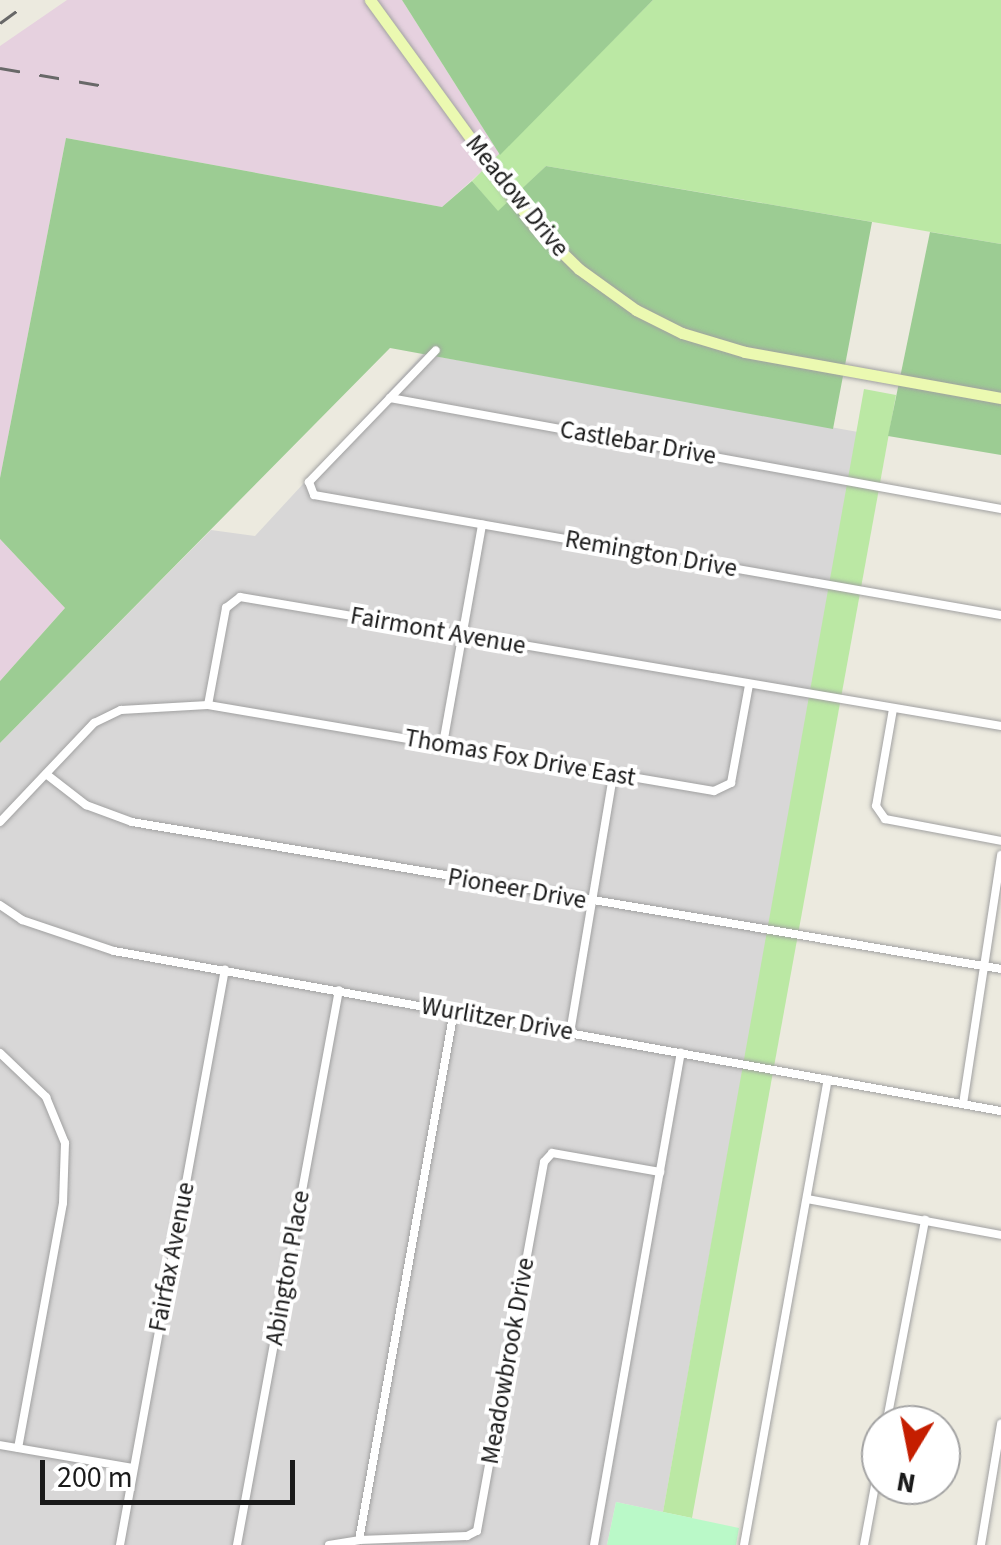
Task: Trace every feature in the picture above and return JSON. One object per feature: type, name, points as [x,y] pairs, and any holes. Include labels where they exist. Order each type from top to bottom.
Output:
[{"type":"street","name":"Meadow Drive","points":[[370,0],[533,224],[579,270],[636,310],[682,332],[745,352],[1001,398]]},
{"type":"street","points":[[390,398],[436,350]]},
{"type":"street","name":"Remington Drive","points":[[390,398],[309,482],[314,495],[1001,615]]},
{"type":"street","name":"Castlebar Drive","points":[[390,398],[1001,509]]},
{"type":"street","points":[[443,744],[482,524]]},
{"type":"street","name":"Fairmont Avenue","points":[[208,706],[226,608],[240,597],[1001,726]]},
{"type":"street","name":"Thomas Fox Drive East","points":[[208,706],[714,791],[732,783],[749,684]]},
{"type":"street","points":[[0,822],[94,723],[122,710],[208,706]]},
{"type":"street","points":[[893,708],[876,806],[885,819],[1001,840]]},
{"type":"street","name":"Pioneer Drive","points":[[46,774],[86,805],[132,822],[1001,969]]},
{"type":"street","points":[[570,1032],[612,774]]},
{"type":"street","points":[[963,1104],[1001,855]]},
{"type":"street","name":"Wurlitzer Drive","points":[[0,905],[22,920],[114,951],[1001,1111]]},
{"type":"street","name":"Fairfax Avenue","points":[[120,1545],[226,969]]},
{"type":"street","name":"Abington Place","points":[[237,1545],[340,990]]},
{"type":"street","points":[[359,1540],[454,1011]]},
{"type":"street","points":[[0,1052],[46,1097],[65,1143],[64,1202],[18,1448]]},
{"type":"street","points":[[594,1545],[681,1053]]},
{"type":"street","points":[[744,1545],[828,1080]]},
{"type":"street","name":"Meadowbrook Drive","points":[[329,1545],[359,1540],[467,1536],[477,1531],[544,1162],[552,1154],[660,1172]]},
{"type":"street","points":[[807,1198],[1001,1235]]},
{"type":"street","points":[[890,1405],[925,1220]]},
{"type":"street","points":[[981,1545],[1001,1424]]},
{"type":"street","points":[[0,1445],[133,1468]]},
{"type":"street","points":[[864,1545],[871,1505]]},
{"type":"shaded area","points":[[67,0],[402,0],[500,155],[442,207],[66,138],[0,478],[0,46]]},
{"type":"shaded area","points":[[423,354],[858,432],[663,1512],[616,1502],[607,1545],[0,1545],[0,743],[211,530],[255,536]]},
{"type":"shaded area","points":[[0,539],[65,608],[0,681]]},
{"type":"green space","points":[[402,0],[653,0],[500,155]]},
{"type":"green space","points":[[653,0],[1001,0],[1001,244],[546,166],[498,212],[472,181]]},
{"type":"green space","points":[[66,138],[442,207],[472,181],[498,211],[546,166],[872,222],[833,429],[390,348],[0,743],[0,681],[65,608],[0,539],[0,478]]},
{"type":"green space","points":[[930,232],[1001,244],[1001,455],[888,436]]},
{"type":"green space","points":[[864,389],[896,395],[692,1518],[663,1512]]},
{"type":"green space","points":[[616,1502],[739,1528],[736,1545],[607,1545]]},
{"type":"railway","points":[[0,23],[32,0]]},
{"type":"railway","points":[[0,68],[110,87]]}]
